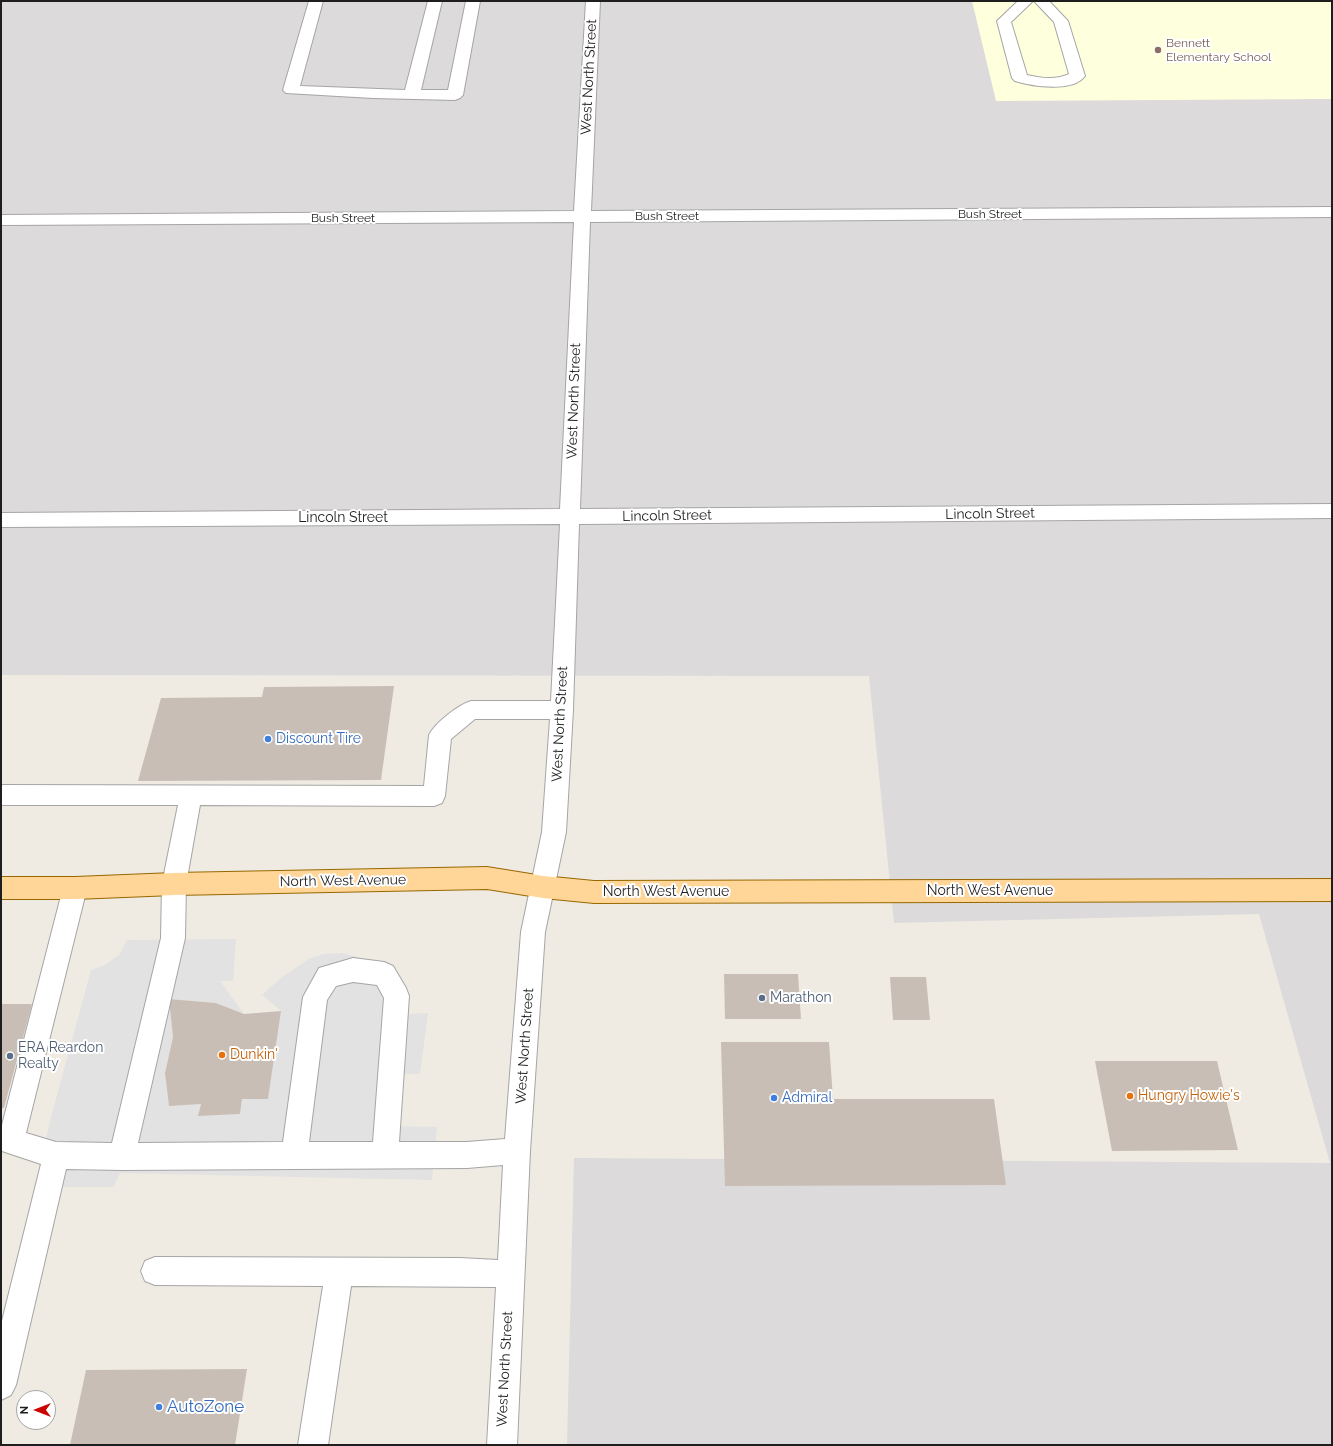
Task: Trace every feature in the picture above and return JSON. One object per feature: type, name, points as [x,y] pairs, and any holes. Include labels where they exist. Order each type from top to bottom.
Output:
[{"type":"main road","name":"North West Avenue","points":[[1,888],[75,888],[174,884],[487,878],[543,887],[594,892],[1332,890]]},
{"type":"street","points":[[316,1],[291,90],[376,95],[455,95],[473,1]]},
{"type":"street","points":[[412,94],[435,1]]},
{"type":"street","name":"West North Street","points":[[502,1445],[517,1151],[533,932],[554,832],[562,710],[582,217],[593,1]]},
{"type":"street","points":[[1026,1],[1004,21],[1020,78],[1030,82],[1070,81],[1077,76],[1061,21],[1041,1]]},
{"type":"street","name":"Bush Street","points":[[1,220],[1332,212]]},
{"type":"street","name":"Lincoln Street","points":[[1,520],[569,517],[1332,510]]},
{"type":"street","points":[[1,795],[434,796],[440,735],[471,710],[562,710]]},
{"type":"street","points":[[122,1158],[173,938],[174,884],[191,795]]},
{"type":"street","points":[[75,888],[9,1120],[11,1142],[56,1155],[122,1158],[294,1155],[467,1155],[517,1151]]},
{"type":"street","points":[[294,1155],[315,997],[328,976],[353,970],[384,974],[398,996],[385,1155]]},
{"type":"street","points":[[1,1385],[56,1155]]},
{"type":"street","points":[[155,1271],[510,1274]]},
{"type":"street","points":[[313,1445],[339,1272]]},
{"type":"shaded area","points":[[1,1],[1332,1],[1332,1445],[567,1445],[574,1158],[1330,1163],[1259,914],[894,923],[869,676],[1,675]]},
{"type":"shaded area","name":"Bennett Elementary School","points":[[972,1],[1332,1],[1332,99],[996,101]]},
{"type":"shaded area","points":[[236,939],[233,981],[220,981],[244,1014],[216,1003],[170,999],[173,1037],[165,1073],[169,1106],[201,1104],[199,1116],[240,1114],[242,1099],[268,1099],[281,1011],[262,995],[282,977],[309,959],[323,954],[341,953],[358,957],[372,966],[395,1015],[428,1013],[420,1074],[386,1074],[380,1126],[437,1127],[432,1180],[120,1173],[113,1187],[35,1187],[50,1121],[91,970],[105,965],[120,954],[127,940]]},
{"type":"building","name":"Discount Tire","points":[[394,686],[381,780],[138,781],[161,698],[262,697],[264,687]]},
{"type":"building","points":[[724,974],[798,974],[801,1019],[725,1019]]},
{"type":"building","points":[[890,977],[926,977],[930,1020],[893,1020]]},
{"type":"building","name":"Dunkin'","points":[[169,999],[216,1003],[244,1014],[281,1011],[268,1099],[242,1099],[240,1114],[198,1116],[201,1104],[169,1106],[165,1073],[173,1037]]},
{"type":"building","name":"ERA Reardon Realty","points":[[1,1004],[32,1004],[4,1108],[1,1108]]},
{"type":"building","points":[[721,1042],[829,1042],[833,1099],[994,1099],[1006,1185],[725,1186]]},
{"type":"building","points":[[1095,1061],[1217,1061],[1238,1150],[1112,1151]]},
{"type":"building","name":"AutoZone","points":[[247,1369],[235,1445],[70,1445],[86,1370]]},
{"type":"place","name":"Bennett Elementary School","points":[[1158,50]]},
{"type":"place","name":"Discount Tire","points":[[268,739]]},
{"type":"place","name":"Marathon","points":[[762,998]]},
{"type":"place","name":"Dunkin'","points":[[222,1055]]},
{"type":"place","name":"ERA Reardon Realty","points":[[10,1056]]},
{"type":"place","name":"Hungry Howie's","points":[[1130,1096]]},
{"type":"place","name":"Admiral","points":[[774,1098]]},
{"type":"place","name":"AutoZone","points":[[159,1407]]}]
